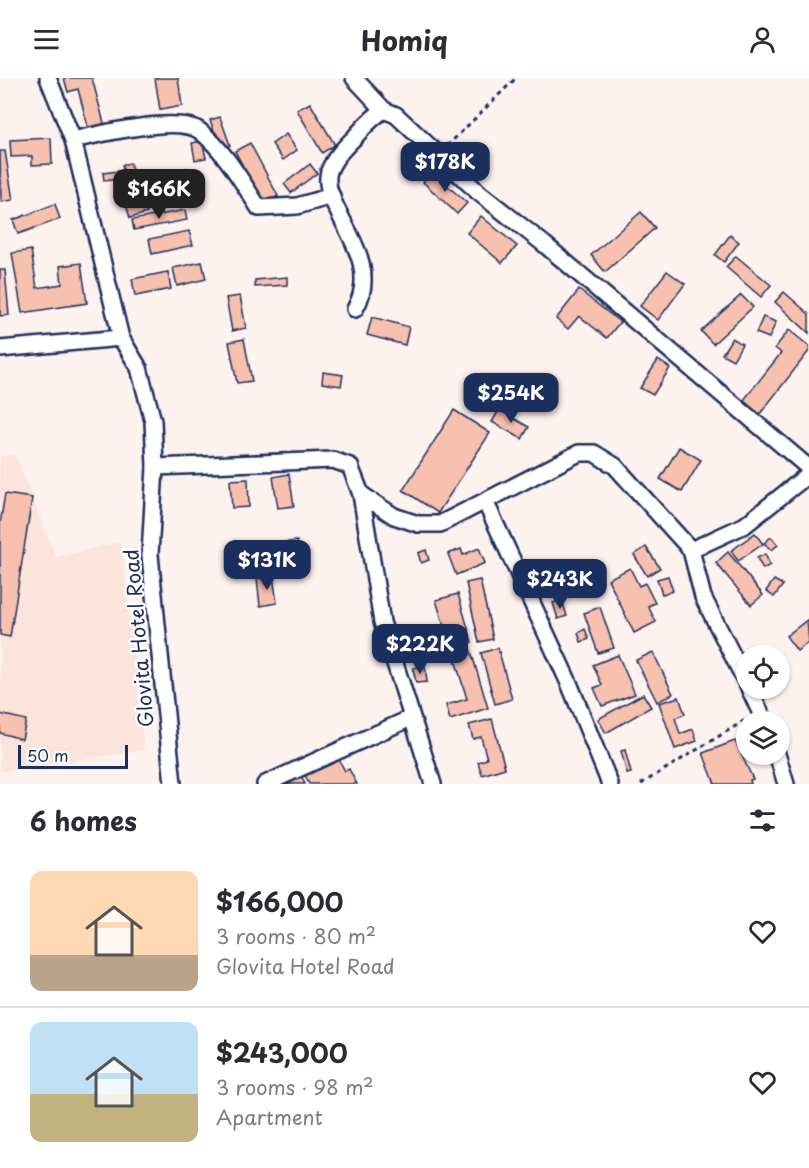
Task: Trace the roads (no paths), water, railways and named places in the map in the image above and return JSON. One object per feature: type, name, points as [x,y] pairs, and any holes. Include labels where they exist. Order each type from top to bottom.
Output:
[{"type":"street","name":"Glovita Hotel Road","points":[[48,78],[73,140],[121,338],[139,368],[153,421],[155,467],[150,555],[173,784]]},
{"type":"street","points":[[354,78],[384,110],[396,115],[478,192],[544,244],[809,468]]},
{"type":"street","points":[[355,309],[360,301],[363,271],[354,237],[332,196],[329,172],[338,154],[376,115],[384,110]]},
{"type":"street","points":[[73,140],[132,127],[172,126],[198,130],[232,168],[260,208],[297,206],[332,196]]},
{"type":"street","points":[[0,350],[121,338]]},
{"type":"street","points":[[361,494],[394,516],[418,524],[440,524],[579,453],[594,453],[615,466],[691,550],[703,597],[736,662]]},
{"type":"street","points":[[155,467],[333,460],[350,466],[361,494],[382,621],[433,784]]},
{"type":"street","points":[[691,550],[745,525],[809,474]]},
{"type":"street","points":[[485,501],[569,683],[610,784]]},
{"type":"street","points":[[265,784],[411,718]]},
{"type":"street","points":[[780,765],[786,784]]}]
